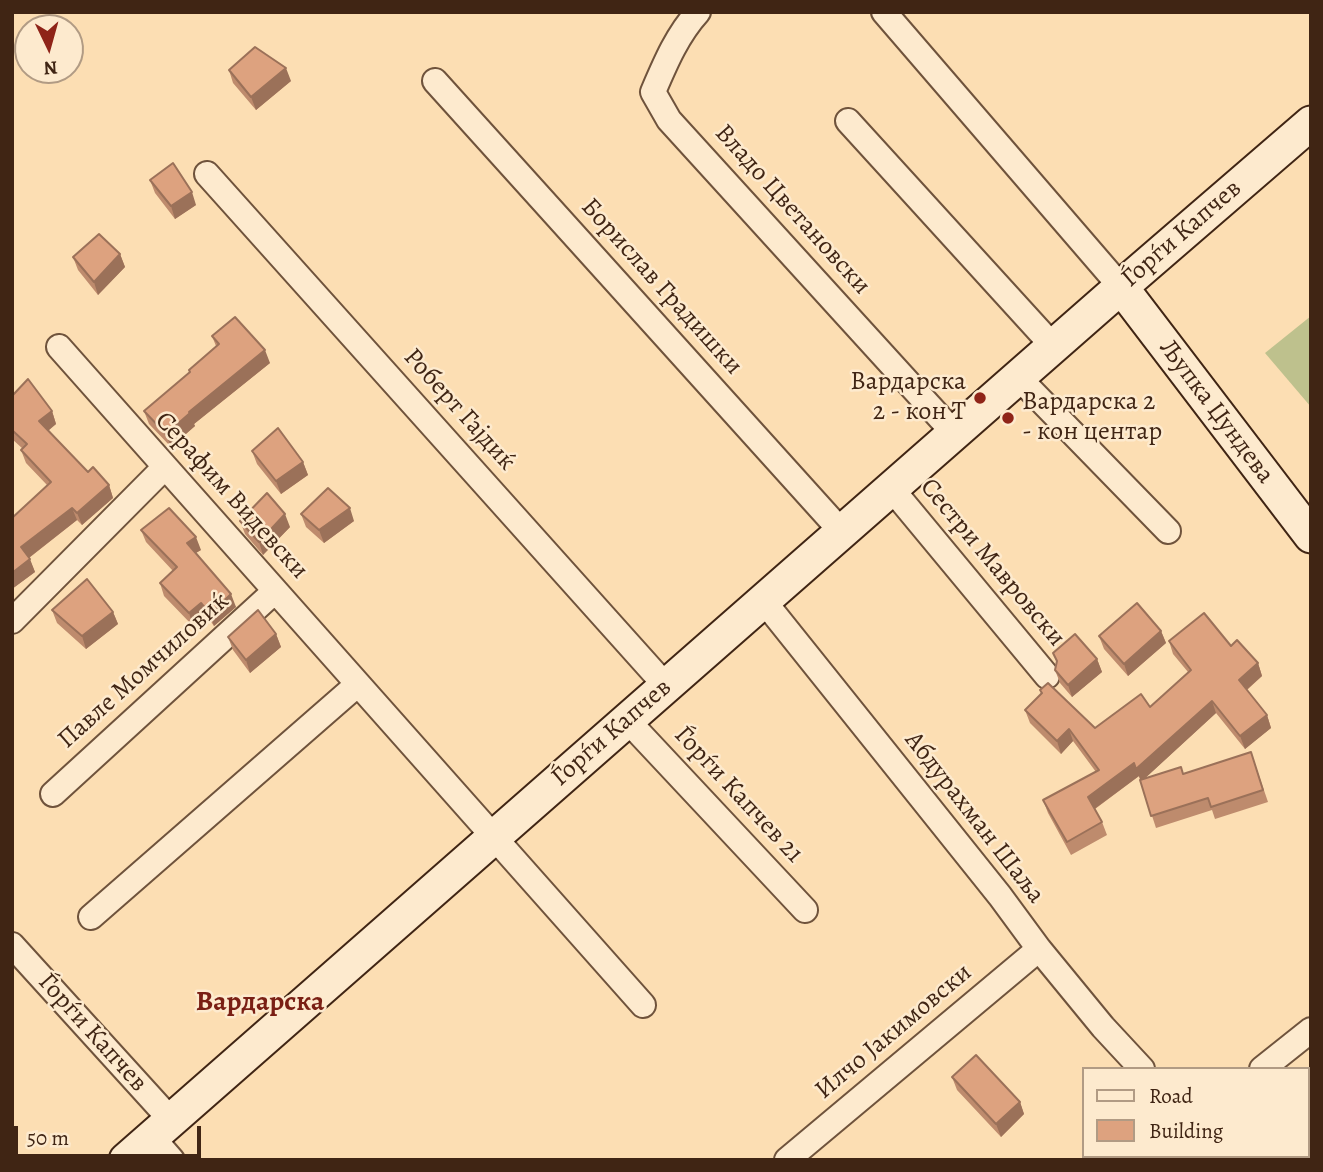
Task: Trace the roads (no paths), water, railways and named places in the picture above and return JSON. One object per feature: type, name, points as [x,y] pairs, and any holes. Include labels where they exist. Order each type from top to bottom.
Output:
[{"type":"street","name":"Владо Цветановски","points":[[698,12],[687,24],[665,62],[653,92],[669,120],[954,433]]},
{"type":"street","points":[[884,12],[1121,287]]},
{"type":"street","name":"Борислав Градишки","points":[[435,81],[842,532]]},
{"type":"street","points":[[848,121],[1053,346]]},
{"type":"street","name":"Ѓорѓи Капчев","points":[[126,1160],[165,1139],[494,837],[1311,123]]},
{"type":"street","name":"Роберт Гајдиќ","points":[[207,174],[666,686]]},
{"type":"street","name":"Љупка Џундева","points":[[1121,287],[1311,536]]},
{"type":"street","name":"Серафим Видевски","points":[[59,347],[643,1005]]},
{"type":"street","points":[[1018,377],[1168,531]]},
{"type":"street","points":[[12,621],[165,467]]},
{"type":"street","name":"Сестри Мавровски","points":[[891,488],[1047,676]]},
{"type":"street","name":"Павле Момчиловиќ","points":[[53,794],[275,591]]},
{"type":"street","name":"Абдурахман Шаља","points":[[763,600],[1040,949],[1103,1027],[1140,1067]]},
{"type":"street","points":[[91,917],[358,684]]},
{"type":"street","name":"Ѓорѓи Капчев 21","points":[[627,720],[805,910]]},
{"type":"street","name":"Ѓорѓи Капчев","points":[[12,946],[165,1139]]},
{"type":"street","name":"Илчо Јакимовски","points":[[787,1160],[1040,949]]},
{"type":"street","points":[[1265,1067],[1311,1030]]},
{"type":"place","name":"Вардарска 2 - кон Т","points":[[980,398]]},
{"type":"place","name":"Вардарска 2 - кон центар","points":[[1008,418]]},
{"type":"district","name":"Вардарска","points":[[260,1003]]}]
